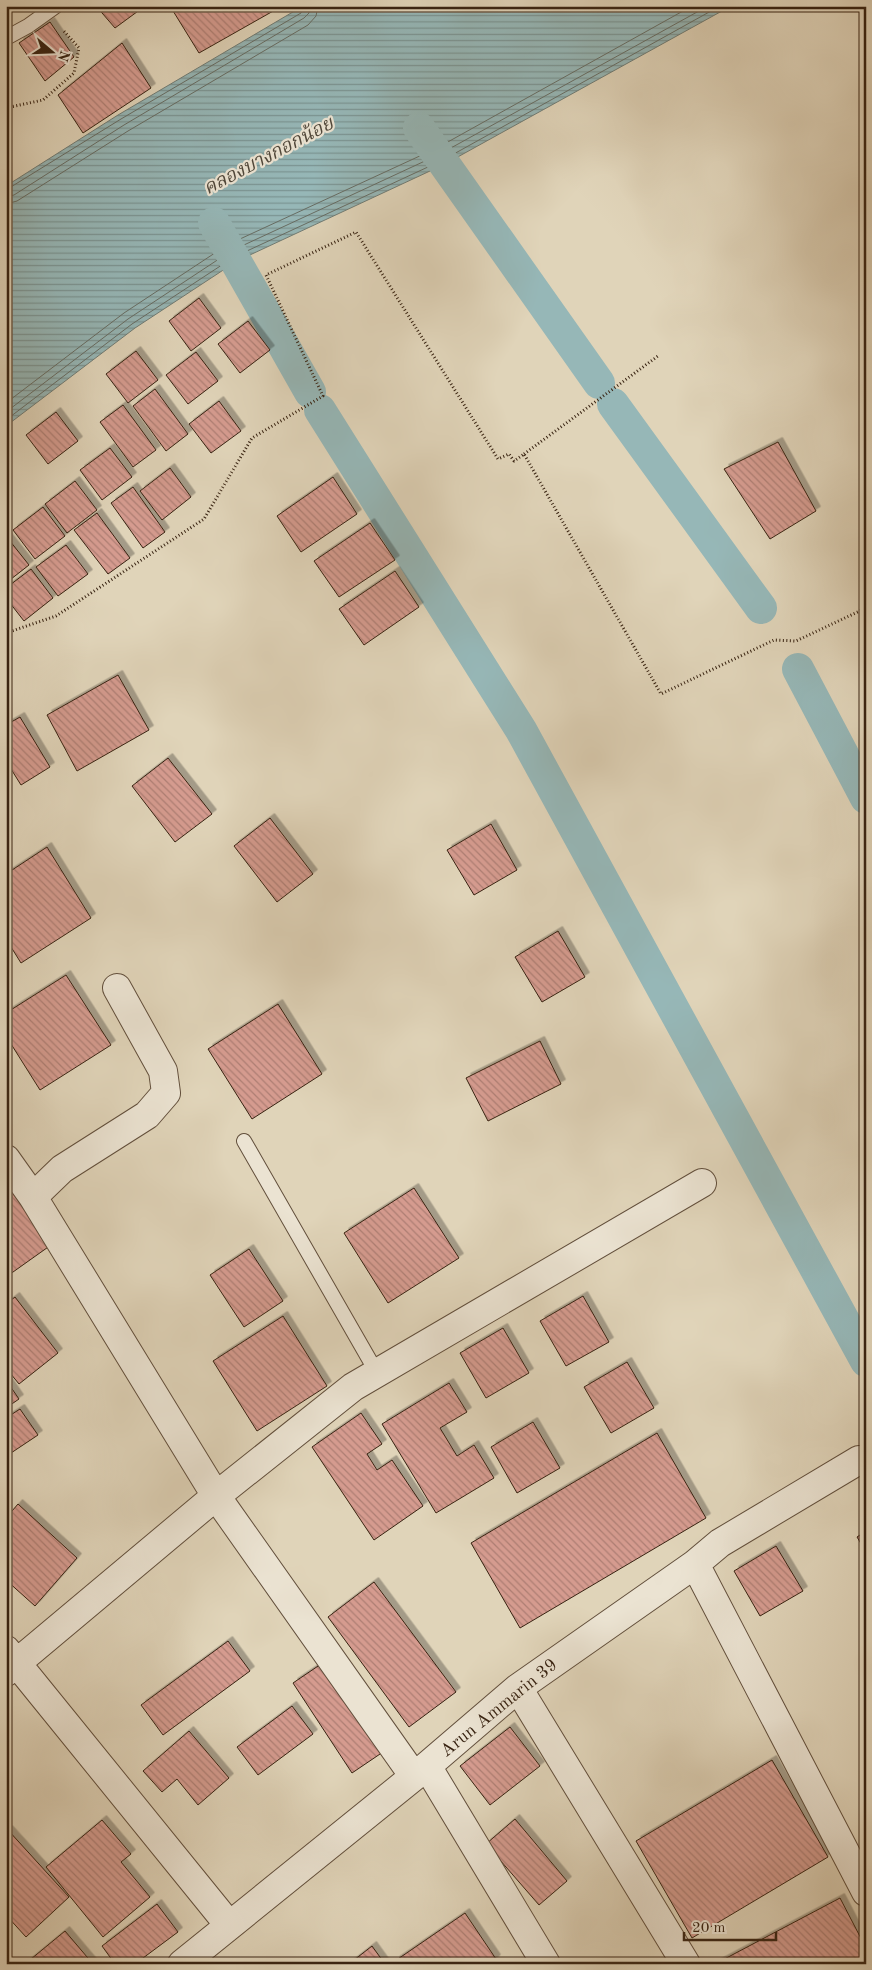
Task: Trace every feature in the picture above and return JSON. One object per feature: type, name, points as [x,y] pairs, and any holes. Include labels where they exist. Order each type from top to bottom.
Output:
[{"type":"street","points":[[33,1197],[62,1169],[147,1115],[166,1093],[163,1070],[117,988]]},
{"type":"street","points":[[8,1165],[33,1197],[216,1496],[420,1771],[546,1964]]},
{"type":"street","points":[[229,1925],[10,1662],[353,1387],[702,1183]]},
{"type":"street","name":"Arun Ammarin 39","points":[[182,1964],[420,1771],[518,1688],[696,1564],[720,1542],[859,1460]]},
{"type":"street","points":[[696,1564],[866,1892]]},
{"type":"street","points":[[518,1688],[686,1964]]},
{"type":"lane","points":[[6,38],[53,8]]},
{"type":"lane","points":[[244,1141],[377,1373]]},
{"type":"path","points":[[6,108],[43,100],[74,73],[79,48],[62,29],[53,8]]},
{"type":"path","points":[[6,633],[56,616],[204,519],[252,438],[322,396],[266,275],[356,232],[498,459],[509,454],[514,461],[658,356]]},
{"type":"path","points":[[524,454],[661,694],[774,640],[796,641],[866,608]]},
{"type":"water","name":"คลองบางกอกน้อย","points":[[303,6],[731,6],[445,164],[237,261],[135,328],[6,426],[6,186],[118,115]]},
{"type":"building","points":[[96,6],[145,6],[115,28]]},
{"type":"building","points":[[170,6],[273,6],[275,10],[199,53]]},
{"type":"building","points":[[50,22],[74,57],[45,81],[19,43]]},
{"type":"building","points":[[122,43],[151,88],[83,133],[58,95]]},
{"type":"building","points":[[199,298],[221,328],[191,351],[169,321]]},
{"type":"building","points":[[248,321],[270,350],[240,373],[218,344]]},
{"type":"building","points":[[136,351],[158,380],[128,403],[106,374]]},
{"type":"building","points":[[196,352],[218,381],[188,404],[166,375]]},
{"type":"building","points":[[155,389],[188,434],[166,451],[133,406]]},
{"type":"building","points":[[219,401],[241,431],[211,453],[189,424]]},
{"type":"building","points":[[123,405],[156,450],[133,467],[100,422]]},
{"type":"building","points":[[56,412],[78,441],[48,464],[26,435]]},
{"type":"building","points":[[778,442],[816,511],[770,539],[724,469]]},
{"type":"building","points":[[110,448],[132,477],[102,500],[80,470]]},
{"type":"building","points":[[170,468],[191,497],[162,520],[140,491]]},
{"type":"building","points":[[333,477],[357,514],[301,552],[277,516]]},
{"type":"building","points":[[75,481],[97,510],[67,533],[45,504]]},
{"type":"building","points":[[133,487],[165,532],[143,548],[111,503]]},
{"type":"building","points":[[43,507],[65,536],[35,559],[13,530]]},
{"type":"building","points":[[97,513],[130,558],[108,574],[74,530]]},
{"type":"building","points":[[370,523],[395,560],[339,597],[314,561]]},
{"type":"building","points":[[6,536],[29,565],[6,583]]},
{"type":"building","points":[[66,545],[88,574],[58,596],[36,567]]},
{"type":"building","points":[[31,569],[53,598],[24,621],[6,598],[6,588]]},
{"type":"building","points":[[395,571],[419,607],[364,645],[339,609]]},
{"type":"building","points":[[118,675],[149,730],[77,771],[47,715]]},
{"type":"building","points":[[20,717],[50,767],[21,785],[6,761],[6,725]]},
{"type":"building","points":[[168,758],[212,814],[175,842],[132,786]]},
{"type":"building","points":[[270,818],[313,874],[277,902],[234,846]]},
{"type":"building","points":[[491,824],[517,870],[474,895],[447,850]]},
{"type":"building","points":[[47,847],[91,918],[21,963],[6,939],[6,874]]},
{"type":"building","points":[[558,931],[585,977],[542,1002],[515,957]]},
{"type":"building","points":[[66,975],[111,1045],[40,1090],[6,1036],[6,1013]]},
{"type":"building","points":[[278,1004],[322,1074],[252,1119],[208,1049]]},
{"type":"building","points":[[540,1041],[561,1084],[488,1121],[466,1078]]},
{"type":"building","points":[[414,1188],[459,1258],[388,1303],[344,1233]]},
{"type":"building","points":[[12,1189],[51,1245],[6,1277],[6,1193]]},
{"type":"building","points":[[249,1249],[283,1301],[244,1327],[210,1275]]},
{"type":"building","points":[[583,1296],[609,1342],[566,1366],[540,1321]]},
{"type":"building","points":[[15,1297],[58,1353],[19,1384],[6,1368],[6,1304]]},
{"type":"building","points":[[283,1316],[327,1386],[257,1431],[213,1361]]},
{"type":"building","points":[[503,1328],[529,1373],[486,1398],[460,1353]]},
{"type":"building","points":[[627,1362],[654,1408],[611,1433],[584,1387]]},
{"type":"building","points":[[6,1380],[19,1399],[6,1408]]},
{"type":"building","points":[[449,1383],[467,1412],[440,1428],[457,1456],[474,1445],[494,1478],[436,1513],[382,1424]]},
{"type":"building","points":[[20,1409],[38,1435],[8,1455],[6,1418]]},
{"type":"building","points":[[361,1413],[382,1444],[367,1454],[377,1470],[392,1460],[423,1506],[374,1540],[312,1447]]},
{"type":"building","points":[[533,1422],[560,1468],[517,1493],[491,1447]]},
{"type":"building","points":[[657,1433],[706,1518],[520,1628],[471,1543]]},
{"type":"building","points":[[18,1504],[77,1558],[35,1606],[6,1580],[6,1518]]},
{"type":"building","points":[[866,1531],[866,1552],[857,1537]]},
{"type":"building","points":[[776,1546],[803,1591],[760,1616],[734,1571]]},
{"type":"building","points":[[374,1582],[456,1692],[409,1727],[328,1617]]},
{"type":"building","points":[[228,1641],[250,1671],[163,1735],[141,1705]]},
{"type":"building","points":[[324,1662],[383,1752],[352,1773],[293,1683]]},
{"type":"building","points":[[292,1706],[313,1734],[258,1775],[237,1747]]},
{"type":"building","points":[[510,1727],[540,1766],[490,1805],[460,1766]]},
{"type":"building","points":[[189,1731],[229,1778],[198,1805],[177,1779],[162,1792],[143,1771]]},
{"type":"building","points":[[772,1760],[828,1857],[692,1938],[636,1841]]},
{"type":"building","points":[[515,1819],[567,1881],[539,1905],[486,1844]]},
{"type":"building","points":[[102,1820],[131,1854],[121,1862],[150,1897],[103,1937],[46,1867]]},
{"type":"building","points":[[8,1830],[69,1897],[26,1937],[6,1915],[6,1832]]},
{"type":"building","points":[[840,1898],[866,1948],[866,1964],[715,1964]]},
{"type":"building","points":[[157,1904],[178,1932],[135,1964],[115,1964],[102,1946]]},
{"type":"building","points":[[465,1913],[496,1959],[490,1964],[397,1964],[395,1961]]},
{"type":"building","points":[[65,1931],[93,1964],[25,1964]]},
{"type":"building","points":[[372,1946],[385,1964],[349,1964]]},
{"type":"waterway","points":[[419,128],[599,383]]},
{"type":"waterway","points":[[214,223],[310,392]]},
{"type":"waterway","points":[[613,404],[761,608]]},
{"type":"waterway","points":[[320,410],[521,730],[866,1361]]},
{"type":"waterway","points":[[798,669],[866,798]]}]
